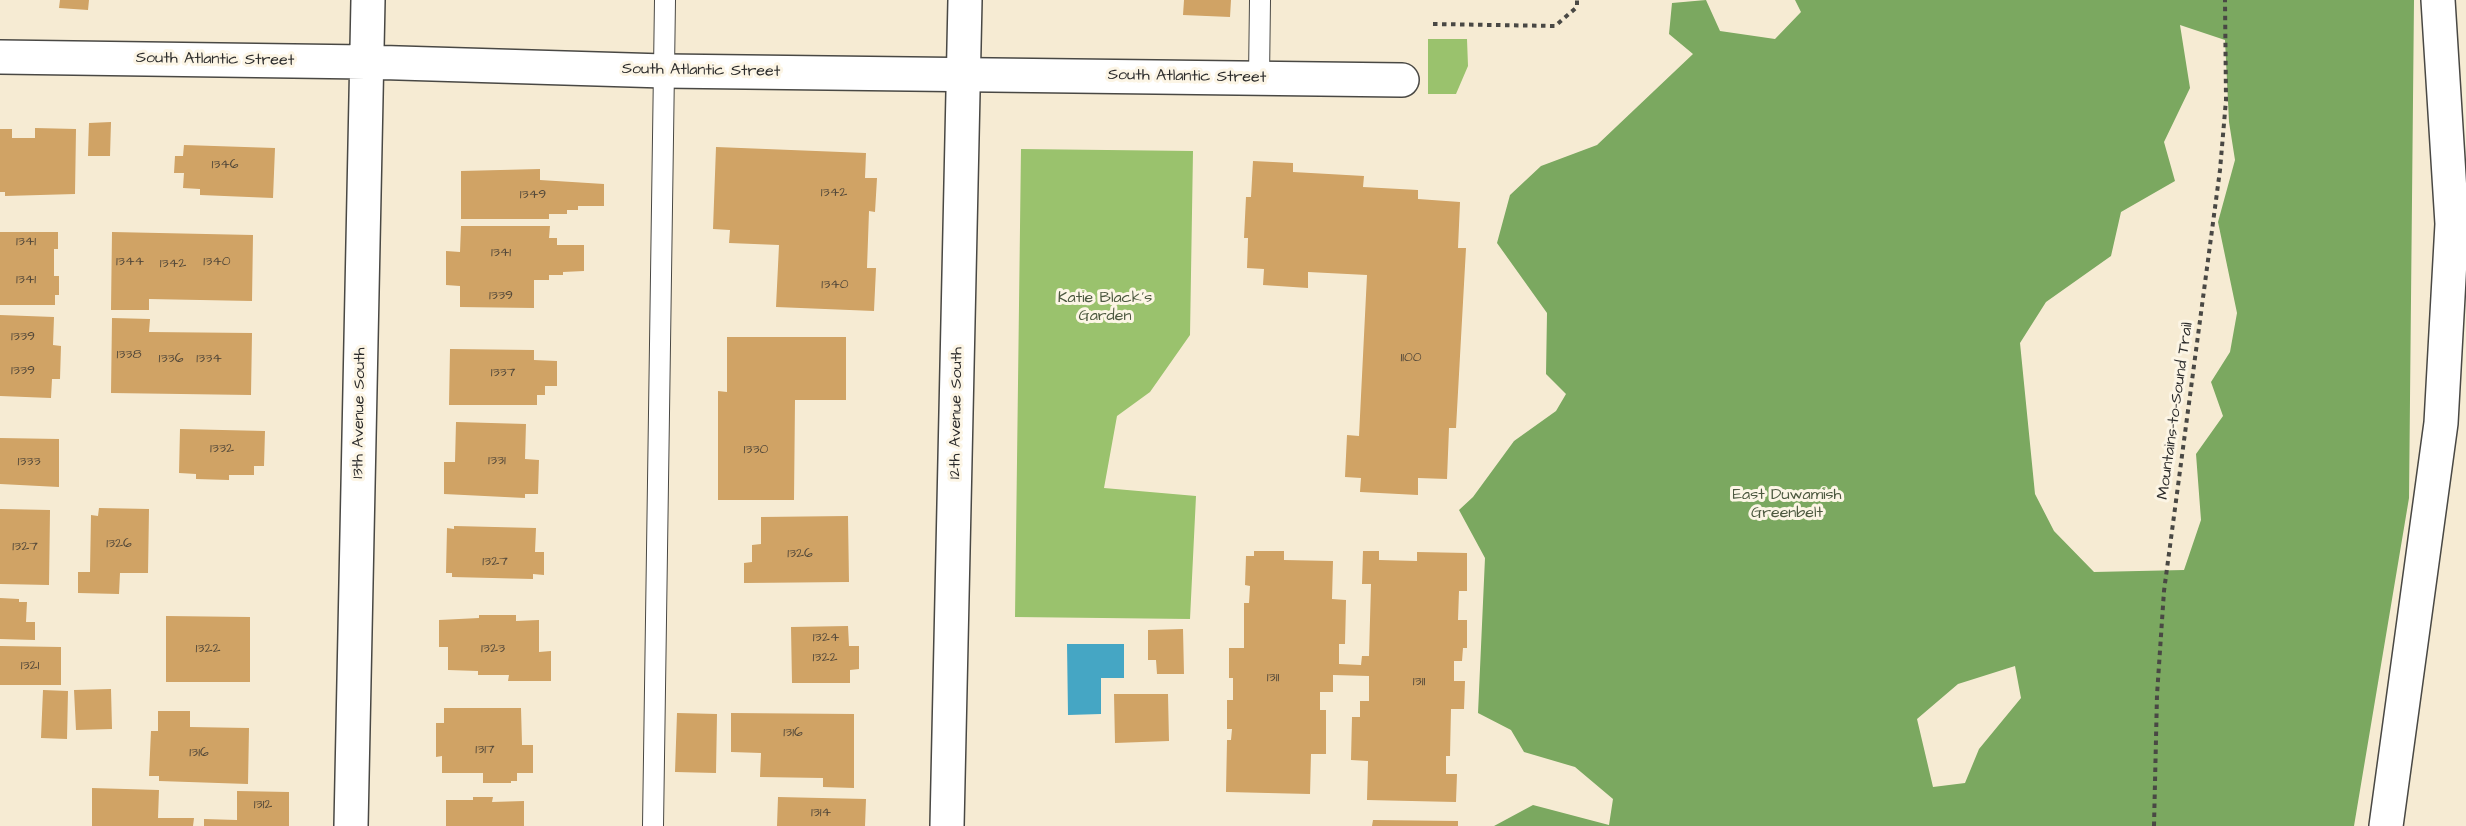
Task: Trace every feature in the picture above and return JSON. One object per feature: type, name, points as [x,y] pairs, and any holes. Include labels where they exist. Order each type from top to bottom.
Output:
[{"type":"main road","name":"13th Avenue South","points":[[351,826],[368,0]]},
{"type":"main road","name":"12th Avenue South","points":[[947,826],[965,0]]},
{"type":"main road","points":[[2386,826],[2442,411],[2452,224],[2438,0]]},
{"type":"main road","name":"South Atlantic Street","points":[[0,57],[366,62],[664,71],[1402,81]]},
{"type":"lane","points":[[653,826],[665,0]]},
{"type":"lane","points":[[1259,78],[1260,0]]},
{"type":"path","points":[[1433,24],[1555,26],[1577,7],[1577,0]]},
{"type":"path","name":"Mountains-to-Sound Trail","points":[[2154,826],[2157,695],[2164,591],[2220,170],[2226,100],[2225,0]]},
{"type":"green space","name":"East Duwamish Greenbelt","points":[[1706,0],[1720,31],[1775,39],[1801,12],[1795,0],[2414,0],[2409,498],[2354,826],[1494,826],[1533,805],[1609,825],[1613,799],[1575,767],[1524,752],[1511,730],[1478,713],[1485,558],[1459,510],[1473,497],[1514,441],[1556,411],[1566,394],[1546,374],[1547,313],[1497,243],[1510,195],[1541,166],[1597,145],[1693,54],[1669,34],[1672,3]],"holes":[[[2180,25],[2225,40],[2229,122],[2235,160],[2218,222],[2237,313],[2230,352],[2211,382],[2223,416],[2196,454],[2201,520],[2184,570],[2094,572],[2054,531],[2035,494],[2020,343],[2046,302],[2111,256],[2121,212],[2175,181],[2164,142],[2190,88]],[[2015,666],[2021,698],[1979,749],[1965,783],[1933,787],[1917,719],[1958,684]]]},
{"type":"green space","points":[[1428,39],[1467,39],[1468,66],[1456,94],[1428,94]]},
{"type":"green space","name":"Katie Black's Garden","points":[[1021,149],[1193,151],[1190,335],[1150,392],[1117,416],[1104,488],[1196,496],[1190,619],[1015,617]]},
{"type":"water","points":[[1067,644],[1124,644],[1124,678],[1101,678],[1101,714],[1068,715]]},
{"type":"building","points":[[60,0],[89,0],[88,10],[59,8]]},
{"type":"building","points":[[1184,0],[1231,0],[1230,17],[1183,15]]},
{"type":"building","points":[[111,122],[110,156],[88,156],[89,123]]},
{"type":"building","points":[[35,128],[76,129],[75,194],[5,196],[5,192],[0,192],[0,129],[12,129],[12,138],[35,138]]},
{"type":"building","points":[[184,145],[275,148],[273,198],[200,195],[200,189],[183,188],[184,173],[174,173],[175,156],[183,156]]},
{"type":"building","points":[[716,147],[866,153],[865,178],[877,178],[875,212],[869,211],[867,268],[876,268],[874,311],[776,307],[779,245],[729,243],[730,230],[713,229]]},
{"type":"building","points":[[1253,161],[1293,163],[1293,172],[1364,176],[1363,187],[1418,190],[1418,199],[1460,202],[1458,248],[1466,248],[1456,428],[1449,428],[1447,479],[1418,478],[1418,495],[1360,492],[1361,478],[1345,477],[1347,435],[1359,436],[1367,275],[1308,272],[1308,288],[1263,285],[1264,269],[1247,268],[1248,238],[1244,238],[1246,197],[1251,197]]},
{"type":"building","points":[[540,169],[540,180],[604,184],[604,206],[578,206],[578,210],[567,210],[567,214],[549,214],[549,219],[461,219],[461,171]]},
{"type":"building","points":[[461,226],[550,226],[549,238],[557,238],[557,245],[584,245],[584,271],[563,272],[563,275],[549,275],[549,280],[534,280],[534,308],[460,307],[460,286],[446,285],[446,251],[460,252]]},
{"type":"building","points":[[0,232],[58,232],[58,249],[54,249],[54,276],[59,276],[59,295],[55,295],[55,305],[0,305]]},
{"type":"building","points":[[112,232],[253,235],[252,301],[149,299],[149,310],[111,310]]},
{"type":"building","points":[[0,315],[54,317],[53,345],[61,346],[60,379],[52,379],[51,398],[0,396]]},
{"type":"building","points":[[112,318],[150,319],[149,332],[252,333],[251,395],[111,393]]},
{"type":"building","points":[[727,337],[846,337],[846,400],[795,400],[794,500],[718,500],[718,391],[727,392]]},
{"type":"building","points":[[450,349],[534,350],[534,360],[557,361],[557,386],[545,386],[545,395],[537,395],[537,405],[449,405]]},
{"type":"building","points":[[456,422],[526,424],[525,459],[539,460],[538,494],[525,494],[525,498],[444,494],[444,462],[455,462]]},
{"type":"building","points":[[180,429],[265,431],[264,466],[254,466],[254,475],[229,475],[229,480],[196,479],[196,474],[179,473]]},
{"type":"building","points":[[0,438],[59,439],[59,487],[0,484]]},
{"type":"building","points":[[99,508],[149,509],[148,573],[120,573],[119,594],[78,593],[78,572],[90,572],[91,515],[98,516]]},
{"type":"building","points":[[0,509],[50,510],[49,585],[0,584]]},
{"type":"building","points":[[848,516],[849,582],[744,583],[744,563],[752,562],[752,545],[761,544],[761,517]]},
{"type":"building","points":[[454,526],[536,528],[535,552],[544,552],[544,575],[533,574],[533,579],[452,577],[452,573],[446,573],[447,528],[454,529]]},
{"type":"building","points":[[1254,551],[1284,551],[1284,560],[1333,561],[1332,599],[1346,600],[1345,644],[1339,644],[1339,664],[1361,665],[1362,656],[1369,656],[1371,584],[1362,584],[1363,551],[1379,551],[1379,560],[1417,561],[1417,552],[1467,553],[1467,591],[1459,591],[1458,620],[1467,620],[1467,648],[1463,648],[1462,661],[1454,661],[1454,681],[1465,681],[1464,709],[1451,709],[1450,756],[1446,756],[1446,774],[1457,774],[1456,802],[1367,800],[1368,761],[1351,760],[1352,717],[1360,717],[1360,701],[1369,701],[1369,676],[1333,675],[1333,692],[1320,692],[1320,710],[1326,710],[1326,754],[1311,754],[1310,794],[1226,792],[1227,740],[1231,740],[1232,729],[1227,729],[1227,700],[1233,700],[1233,678],[1229,678],[1229,648],[1244,648],[1244,603],[1249,603],[1250,586],[1245,585],[1246,556],[1254,556]]},
{"type":"building","points":[[0,598],[27,602],[26,622],[35,622],[35,640],[0,639]]},
{"type":"building","points":[[479,615],[516,615],[516,621],[539,620],[539,652],[551,651],[551,681],[508,681],[509,675],[478,675],[478,671],[448,670],[448,647],[439,647],[439,620],[479,618]]},
{"type":"building","points":[[166,616],[250,617],[250,682],[166,682]]},
{"type":"building","points":[[848,626],[849,646],[859,646],[859,669],[850,670],[850,683],[792,683],[791,627]]},
{"type":"building","points":[[1183,629],[1184,674],[1157,674],[1156,660],[1148,660],[1148,630]]},
{"type":"building","points":[[0,646],[61,647],[61,685],[0,685]]},
{"type":"building","points":[[111,689],[112,729],[76,730],[74,690]]},
{"type":"building","points":[[43,690],[68,691],[67,739],[41,738]]},
{"type":"building","points":[[1114,694],[1168,694],[1169,741],[1115,743]]},
{"type":"building","points":[[444,708],[521,708],[522,745],[533,745],[533,773],[517,773],[517,781],[511,781],[511,783],[483,783],[483,773],[442,773],[442,756],[436,757],[436,723],[444,723]]},
{"type":"building","points":[[158,711],[190,711],[190,727],[249,728],[248,784],[159,781],[159,776],[149,776],[151,731],[158,731]]},
{"type":"building","points":[[677,713],[717,714],[716,773],[675,772]]},
{"type":"building","points":[[731,713],[854,714],[854,788],[823,787],[823,778],[760,777],[761,753],[731,752]]},
{"type":"building","points":[[92,788],[159,790],[158,818],[194,818],[193,826],[92,826]]},
{"type":"building","points":[[237,791],[289,792],[289,826],[204,826],[204,819],[237,820]]},
{"type":"building","points":[[473,797],[493,797],[492,802],[524,801],[524,826],[446,826],[446,800],[473,800]]},
{"type":"building","points":[[778,797],[866,799],[865,826],[777,826]]},
{"type":"building","points":[[1373,820],[1458,821],[1458,826],[1372,826]]}]
